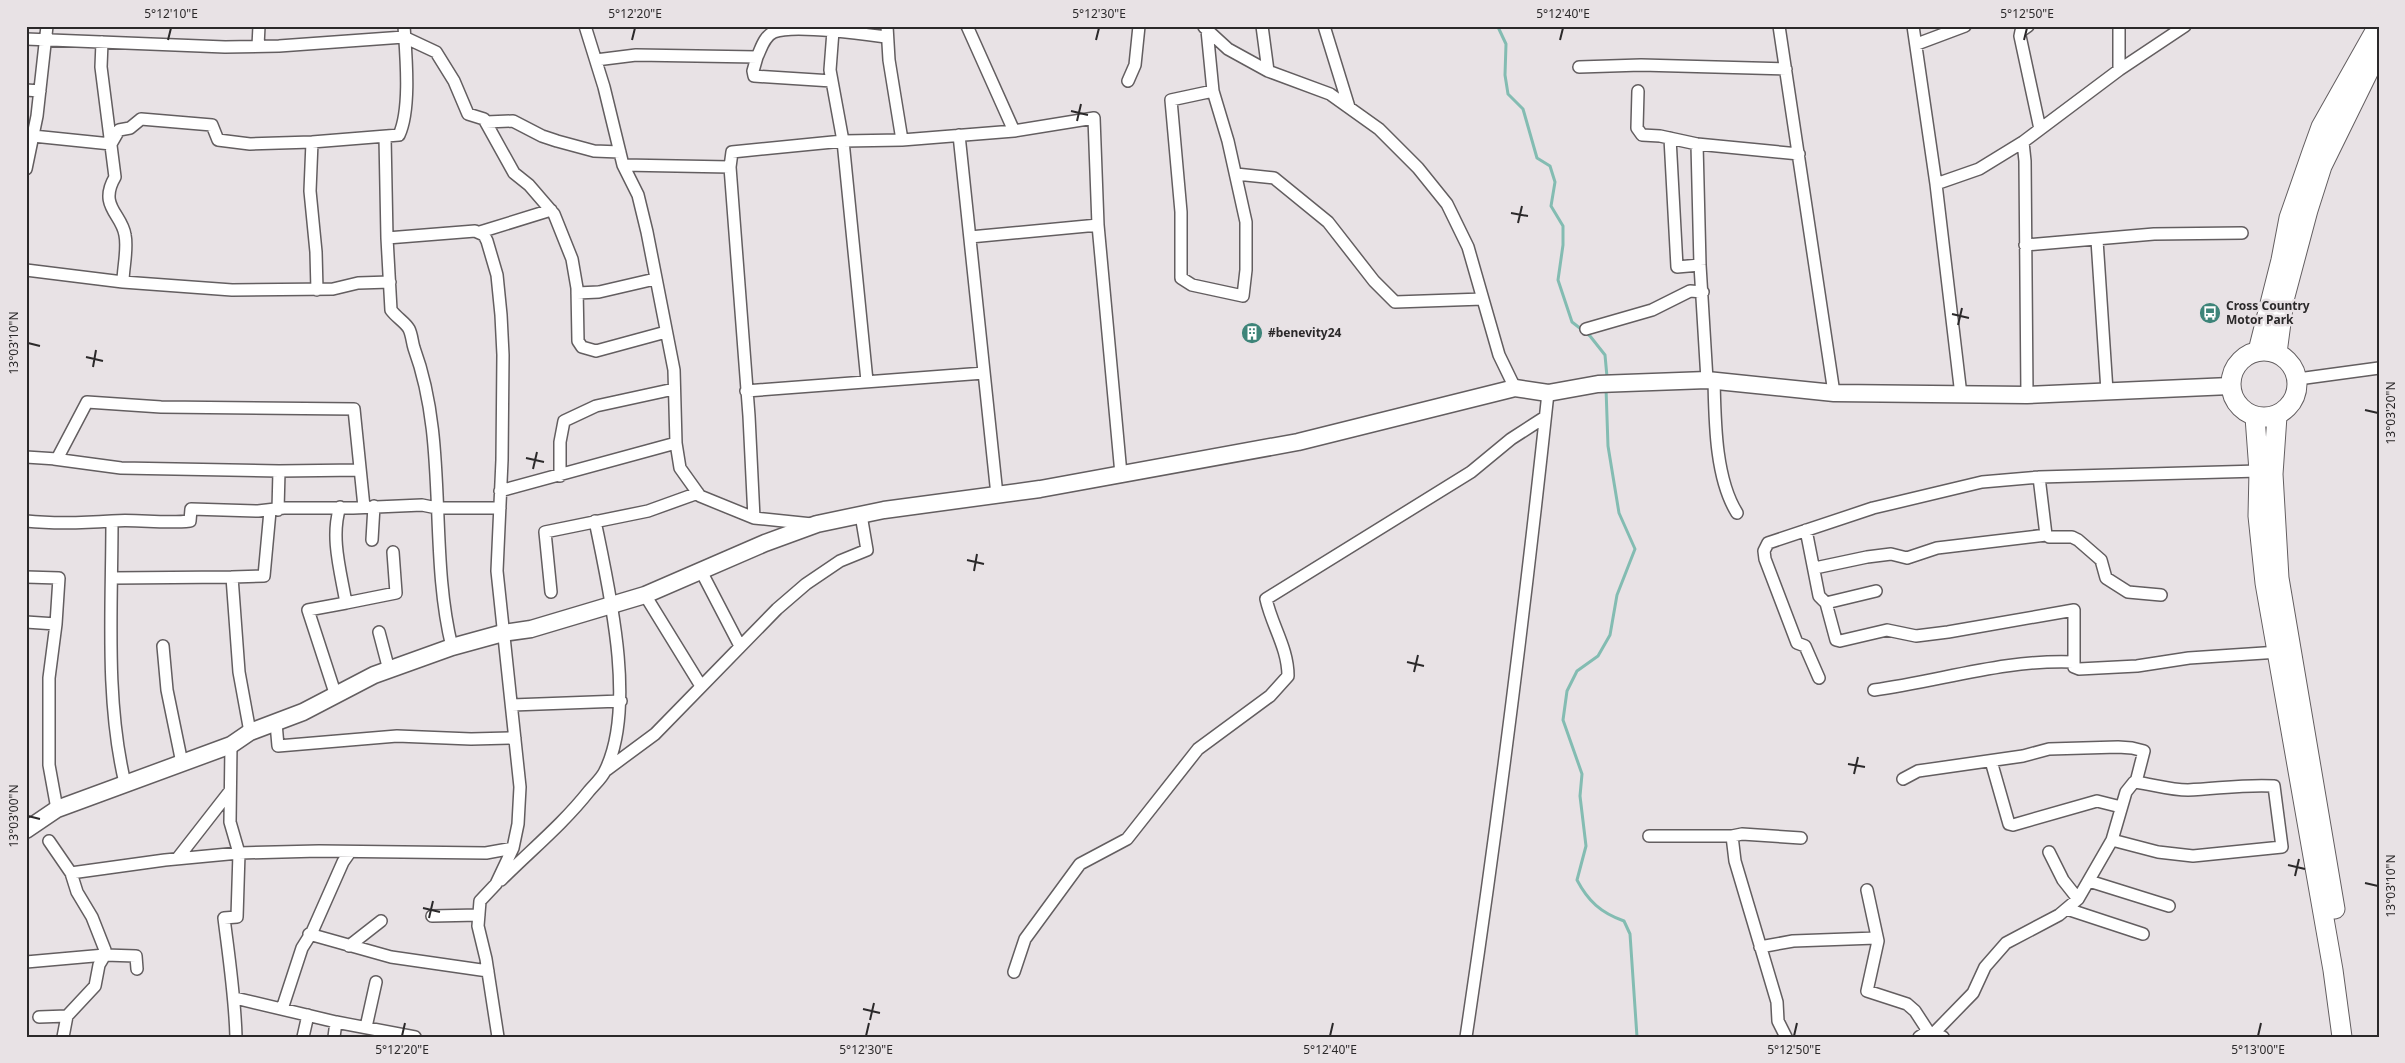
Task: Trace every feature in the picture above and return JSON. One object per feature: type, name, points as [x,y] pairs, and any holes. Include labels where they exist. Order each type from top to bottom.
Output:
[{"type":"main road","points":[[2258,351],[2281,260],[2289,218],[2321,127],[2378,26]]},
{"type":"main road","points":[[2277,353],[2284,300],[2322,166],[2379,50]]},
{"type":"main road","points":[[2258,351],[2277,353],[2290,363],[2298,379],[2294,401],[2277,416],[2255,417],[2243,410],[2234,400],[2230,386],[2233,370],[2243,358],[2258,351]]},
{"type":"main road","points":[[2277,416],[2273,474],[2279,578],[2329,866],[2353,1037]]},
{"type":"main road","points":[[2255,417],[2259,471],[2258,516],[2265,583],[2279,652],[2333,970],[2342,1037]]},
{"type":"street","points":[[26,169],[40,91],[47,26]]},
{"type":"street","points":[[258,46],[260,26]]},
{"type":"street","points":[[585,26],[596,60],[623,165],[638,195],[674,370],[676,443],[680,468],[700,496],[754,518],[817,524]]},
{"type":"street","points":[[967,26],[1014,131]]},
{"type":"street","points":[[1128,81],[1135,65],[1139,26]]},
{"type":"street","points":[[1262,26],[1268,71]]},
{"type":"street","points":[[1324,26],[1349,107]]},
{"type":"street","points":[[1779,26],[1834,393]]},
{"type":"street","points":[[1913,26],[1936,184],[1961,395]]},
{"type":"street","points":[[1917,44],[1965,26]]},
{"type":"street","points":[[2028,26],[2021,31],[2020,36],[2040,129]]},
{"type":"street","points":[[2119,26],[2119,70]]},
{"type":"street","points":[[1936,184],[1979,169],[2023,142],[2119,70],[2185,26]]},
{"type":"street","points":[[832,81],[754,76],[753,71],[766,38],[773,32],[794,28],[833,31],[887,31],[902,140]]},
{"type":"street","points":[[1204,28],[1228,49],[1268,71],[1330,94],[1379,129],[1418,168],[1447,204],[1468,247],[1499,355],[1515,388]]},
{"type":"street","points":[[1204,28],[1213,91],[1236,174],[1246,222],[1246,270],[1243,296],[1192,285],[1181,278],[1181,212],[1171,100],[1213,91]]},
{"type":"street","points":[[833,31],[832,81],[843,141],[867,381]]},
{"type":"street","points":[[26,39],[258,46],[404,32],[436,52],[454,81],[468,114],[484,119],[514,173],[529,185],[551,210],[572,260],[577,293],[578,341],[586,350],[596,351],[666,332]]},
{"type":"street","points":[[111,144],[119,130],[130,128],[141,119],[212,125],[218,140],[242,143],[312,142],[385,137],[399,134],[404,124],[406,108],[404,32]]},
{"type":"street","points":[[102,42],[101,67],[114,178],[110,185],[110,206],[125,234],[122,282]]},
{"type":"street","points":[[596,60],[636,55],[757,58]]},
{"type":"street","points":[[1579,67],[1641,65],[1786,68]]},
{"type":"street","points":[[26,90],[40,91]]},
{"type":"street","points":[[1638,91],[1637,120],[1640,133],[1697,144],[1799,154]]},
{"type":"street","points":[[754,518],[730,167],[732,152],[843,141],[902,140],[1014,131],[1094,118],[1098,224],[1121,474]]},
{"type":"street","points":[[486,122],[513,121],[542,136],[557,141],[594,151],[620,152]]},
{"type":"street","points":[[33,136],[111,144]]},
{"type":"street","points":[[959,136],[997,495]]},
{"type":"street","points":[[385,137],[387,238],[391,310],[408,328],[421,364],[427,394],[434,455],[444,596],[452,648]]},
{"type":"street","points":[[1670,138],[1677,267],[1700,265]]},
{"type":"street","points":[[312,142],[310,191],[316,252],[317,290]]},
{"type":"street","points":[[2023,142],[2025,161],[2024,245],[2027,395]]},
{"type":"street","points":[[1697,144],[1700,265],[1715,442],[1731,503],[1737,513]]},
{"type":"street","points":[[623,165],[730,167]]},
{"type":"street","points":[[1236,174],[1274,178],[1328,222],[1374,281],[1395,302],[1483,299]]},
{"type":"street","points":[[480,232],[551,210]]},
{"type":"street","points":[[970,237],[1098,224]]},
{"type":"street","points":[[387,238],[475,230],[480,232],[488,241],[497,275],[503,355],[497,571],[520,787],[518,824],[513,848],[496,884]]},
{"type":"street","points":[[2024,245],[2154,234],[2242,233]]},
{"type":"street","points":[[2097,240],[2107,391]]},
{"type":"street","points":[[26,270],[122,282],[232,290],[317,290],[333,289],[358,283],[390,282]]},
{"type":"street","points":[[577,293],[599,292],[656,279]]},
{"type":"street","points":[[1586,329],[1652,310],[1690,292],[1703,292]]},
{"type":"street","points":[[2298,379],[2379,368]]},
{"type":"street","points":[[746,391],[984,373]]},
{"type":"street","points":[[28,826],[57,809],[231,745],[250,732],[276,723],[336,696],[374,675],[452,648],[503,633],[531,629],[613,606],[645,595],[765,543],[817,524],[861,515],[1121,474],[1334,434],[1515,388],[1548,393],[1598,384],[1710,380],[1834,393],[2027,395],[2230,386]]},
{"type":"street","points":[[560,476],[560,442],[564,422],[596,406],[674,390]]},
{"type":"street","points":[[1466,1037],[1493,854],[1532,545],[1548,393]]},
{"type":"street","points":[[54,459],[57,459],[87,402],[161,407],[354,409],[360,470],[369,507],[372,540]]},
{"type":"street","points":[[1014,972],[1025,939],[1080,864],[1127,839],[1198,749],[1270,696],[1288,676],[1288,658],[1269,614],[1266,599],[1471,472],[1511,439],[1545,417]]},
{"type":"street","points":[[500,491],[676,443]]},
{"type":"street","points":[[26,457],[120,468],[279,471],[360,470]]},
{"type":"street","points":[[112,578],[264,576],[279,471]]},
{"type":"street","points":[[1819,678],[1805,646],[1797,643],[1765,559],[1764,551],[1768,543],[1873,508],[1982,482],[2039,477],[2259,471]]},
{"type":"street","points":[[2039,477],[2046,535]]},
{"type":"street","points":[[551,592],[545,532],[648,511],[698,493]]},
{"type":"street","points":[[26,521],[63,524],[112,521],[181,522],[190,520],[191,509],[274,510],[284,508],[422,505],[437,508],[500,508]]},
{"type":"street","points":[[340,507],[336,518],[336,547],[346,603]]},
{"type":"street","points":[[498,1037],[488,971],[478,926],[480,901],[562,822],[605,771],[655,734],[740,646],[806,584],[840,561],[867,550],[861,515]]},
{"type":"street","points":[[112,521],[113,712],[117,749],[125,783]]},
{"type":"street","points":[[595,521],[613,606],[621,701],[618,729],[605,771]]},
{"type":"street","points":[[1806,530],[1819,596],[1826,603],[1836,640],[1840,641],[1887,630],[1916,636],[1948,632],[2074,610],[2074,667],[2079,669],[2137,666],[2189,658],[2279,652]]},
{"type":"street","points":[[1815,568],[1868,557],[1891,554],[1907,558],[1937,548],[2046,535],[2049,537],[2078,540],[2101,560],[2106,578],[2128,592],[2161,595]]},
{"type":"street","points":[[336,696],[308,610],[396,593],[393,552]]},
{"type":"street","points":[[701,571],[740,646]]},
{"type":"street","points":[[26,577],[59,578],[56,624],[49,678],[48,728],[49,765],[57,809]]},
{"type":"street","points":[[232,577],[239,672],[250,732]]},
{"type":"street","points":[[1826,603],[1876,591]]},
{"type":"street","points":[[645,595],[701,686]]},
{"type":"street","points":[[26,622],[56,624]]},
{"type":"street","points":[[379,632],[389,670]]},
{"type":"street","points":[[163,646],[167,690],[182,763]]},
{"type":"street","points":[[1874,690],[1982,668],[2056,661],[2074,662]]},
{"type":"street","points":[[512,705],[621,701]]},
{"type":"street","points":[[276,723],[278,746],[397,736],[471,739],[515,738]]},
{"type":"street","points":[[231,745],[230,822],[239,853],[237,917],[224,918],[230,976],[235,998],[236,1037]]},
{"type":"street","points":[[1867,890],[1878,941],[1867,991],[1907,1004],[1915,1011],[1931,1034],[1973,993],[1985,968],[2006,943],[2067,909],[2078,899],[2112,840],[2121,807],[2130,786],[2136,782],[2145,754],[2142,750],[2132,748],[2049,749],[2023,756],[1918,771],[1903,779]]},
{"type":"street","points":[[1992,761],[2009,824],[2013,825],[2097,801],[2121,807]]},
{"type":"street","points":[[2112,840],[2158,852],[2193,856],[2282,847],[2274,786],[2251,785],[2188,790],[2168,789],[2136,782]]},
{"type":"street","points":[[177,859],[230,791]]},
{"type":"street","points":[[1649,836],[1732,836],[1742,834],[1801,838]]},
{"type":"street","points":[[1732,836],[1735,861],[1777,1002],[1778,1021],[1786,1037]]},
{"type":"street","points":[[49,841],[70,873],[77,892],[92,917],[105,955],[99,965],[95,986],[67,1016],[63,1037]]},
{"type":"street","points":[[70,873],[239,853],[486,853],[513,848]]},
{"type":"street","points":[[282,1009],[291,978],[309,934],[343,862],[350,852]]},
{"type":"street","points":[[2050,852],[2063,880],[2078,899]]},
{"type":"street","points":[[2089,881],[2169,906]]},
{"type":"street","points":[[2067,909],[2143,934]]},
{"type":"street","points":[[432,916],[479,915]]},
{"type":"street","points":[[349,946],[381,921]]},
{"type":"street","points":[[309,934],[391,957],[488,971]]},
{"type":"street","points":[[1760,947],[1793,941],[1876,938]]},
{"type":"street","points":[[27,961],[105,955],[136,956],[137,970]]},
{"type":"street","points":[[362,1030],[376,982]]},
{"type":"street","points":[[235,998],[362,1030],[414,1037]]},
{"type":"street","points":[[303,1037],[308,1015]]},
{"type":"street","points":[[39,1017],[67,1016]]},
{"type":"street","points":[[334,1037],[336,1022]]},
{"type":"waterway","points":[[1495,26],[1498,27],[1506,44],[1505,75],[1508,94],[1523,109],[1537,158],[1550,166],[1555,182],[1551,206],[1563,226],[1563,245],[1558,280],[1572,322],[1590,336],[1605,355],[1607,377]]},
{"type":"waterway","points":[[1606,388],[1608,446],[1619,513],[1635,549],[1617,595],[1610,635],[1598,656],[1577,671],[1567,691],[1563,720],[1582,774],[1580,796],[1586,846],[1577,880],[1596,905],[1624,921],[1630,934],[1637,1037]]},
{"type":"place","name":"Cross Country Motor Park","points":[[2210,313]]},
{"type":"place","name":"#benevity24","points":[[1252,333]]}]
